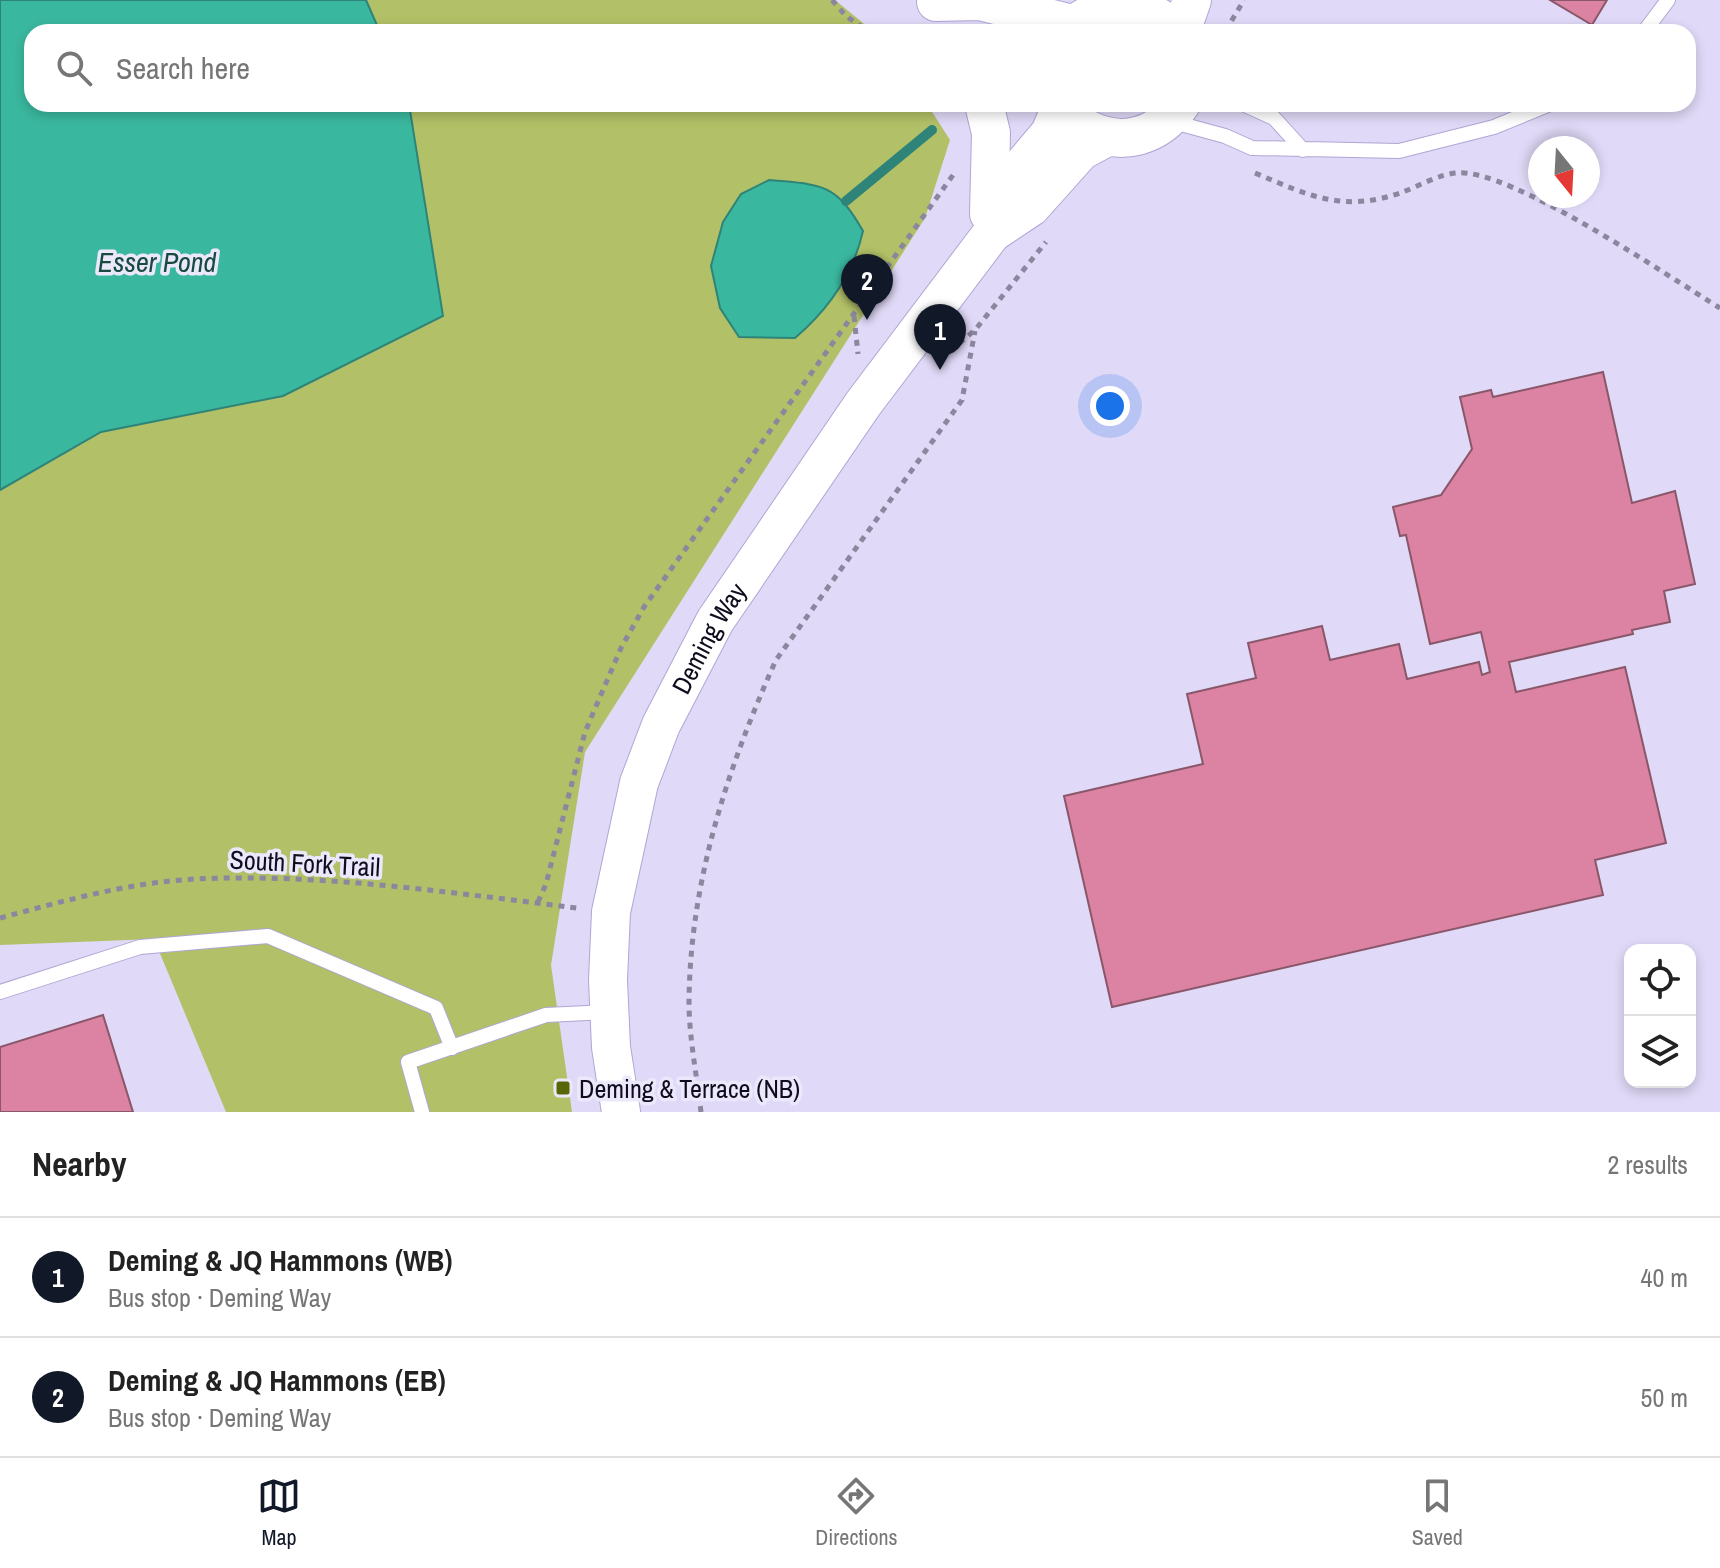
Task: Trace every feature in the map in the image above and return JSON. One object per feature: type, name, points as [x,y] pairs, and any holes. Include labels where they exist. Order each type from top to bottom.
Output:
[{"type":"street","points":[[1182,24],[1192,0]]},
{"type":"street","points":[[937,11],[980,1],[1057,24]]},
{"type":"street","points":[[1076,24],[1100,7],[1137,2],[1169,24]]},
{"type":"street","points":[[937,11],[959,24]]},
{"type":"street","points":[[986,112],[991,133],[987,197],[992,233]]},
{"type":"street","name":"Deming Way","points":[[992,233],[1007,184],[1050,133],[1059,112]]},
{"type":"street","points":[[1068,112],[1073,119],[1107,137],[1140,137],[1174,112]]},
{"type":"street","name":"Deming Way","points":[[621,1112],[610,1012],[611,912],[639,783],[685,673],[715,621],[863,404],[992,233],[1031,207],[1081,151],[1107,137]]},
{"type":"lane","points":[[1650,24],[1668,0]]},
{"type":"lane","points":[[1174,112],[1252,148],[1399,151],[1494,127],[1531,112]]},
{"type":"lane","points":[[1261,112],[1274,118],[1303,150]]},
{"type":"lane","points":[[0,992],[140,947],[268,936],[436,1008],[452,1048]]},
{"type":"lane","points":[[422,1112],[408,1062],[546,1015],[610,1012]]},
{"type":"path","points":[[832,0],[858,24]]},
{"type":"path","points":[[1230,24],[1244,0]]},
{"type":"path","points":[[538,902],[546,884],[585,732],[621,648],[644,607],[941,196],[957,165]]},
{"type":"path","points":[[1242,168],[1307,195],[1336,203],[1372,202],[1457,173],[1490,178],[1553,207],[1720,308]]},
{"type":"path","points":[[701,1112],[689,1005],[693,924],[705,853],[755,705],[776,660],[962,400],[975,330],[1048,238]]},
{"type":"path","name":"South Fork Trail","points":[[0,918],[77,898],[193,879],[307,880],[611,912]]},
{"type":"shaded area","points":[[0,0],[835,0],[864,24],[24,24],[24,112],[932,112],[950,140],[925,218],[585,752],[551,965],[572,1112],[226,1112],[154,939],[0,945]]},
{"type":"water","name":"Esser Pond","points":[[0,0],[366,0],[376,24],[24,24],[24,112],[410,112],[443,316],[283,396],[101,432],[0,490]]},
{"type":"water","points":[[769,180],[825,189],[844,203],[863,231],[853,262],[838,290],[819,315],[795,338],[739,337],[720,308],[711,266],[723,222],[741,194]]},
{"type":"building","points":[[1550,0],[1607,0],[1590,24]]},
{"type":"building","points":[[1603,372],[1632,503],[1675,491],[1695,584],[1664,591],[1670,622],[1632,630],[1633,634],[1509,662],[1516,692],[1625,667],[1666,843],[1595,860],[1603,895],[1112,1007],[1064,796],[1203,764],[1187,694],[1256,678],[1248,643],[1322,626],[1330,660],[1399,644],[1407,679],[1479,662],[1482,675],[1490,672],[1481,632],[1430,644],[1406,535],[1400,536],[1393,507],[1441,495],[1472,449],[1460,397],[1491,390],[1493,397]]},
{"type":"building","points":[[103,1015],[133,1112],[0,1112],[0,1047]]},
{"type":"waterway","points":[[846,201],[932,130]]},
{"type":"place","name":"Deming & JQ Hammons (EB)","points":[[867,320]]},
{"type":"place","name":"Deming & JQ Hammons (WB)","points":[[940,370]]},
{"type":"place","name":"Deming & Terrace (NB)","points":[[563,1088]]}]
